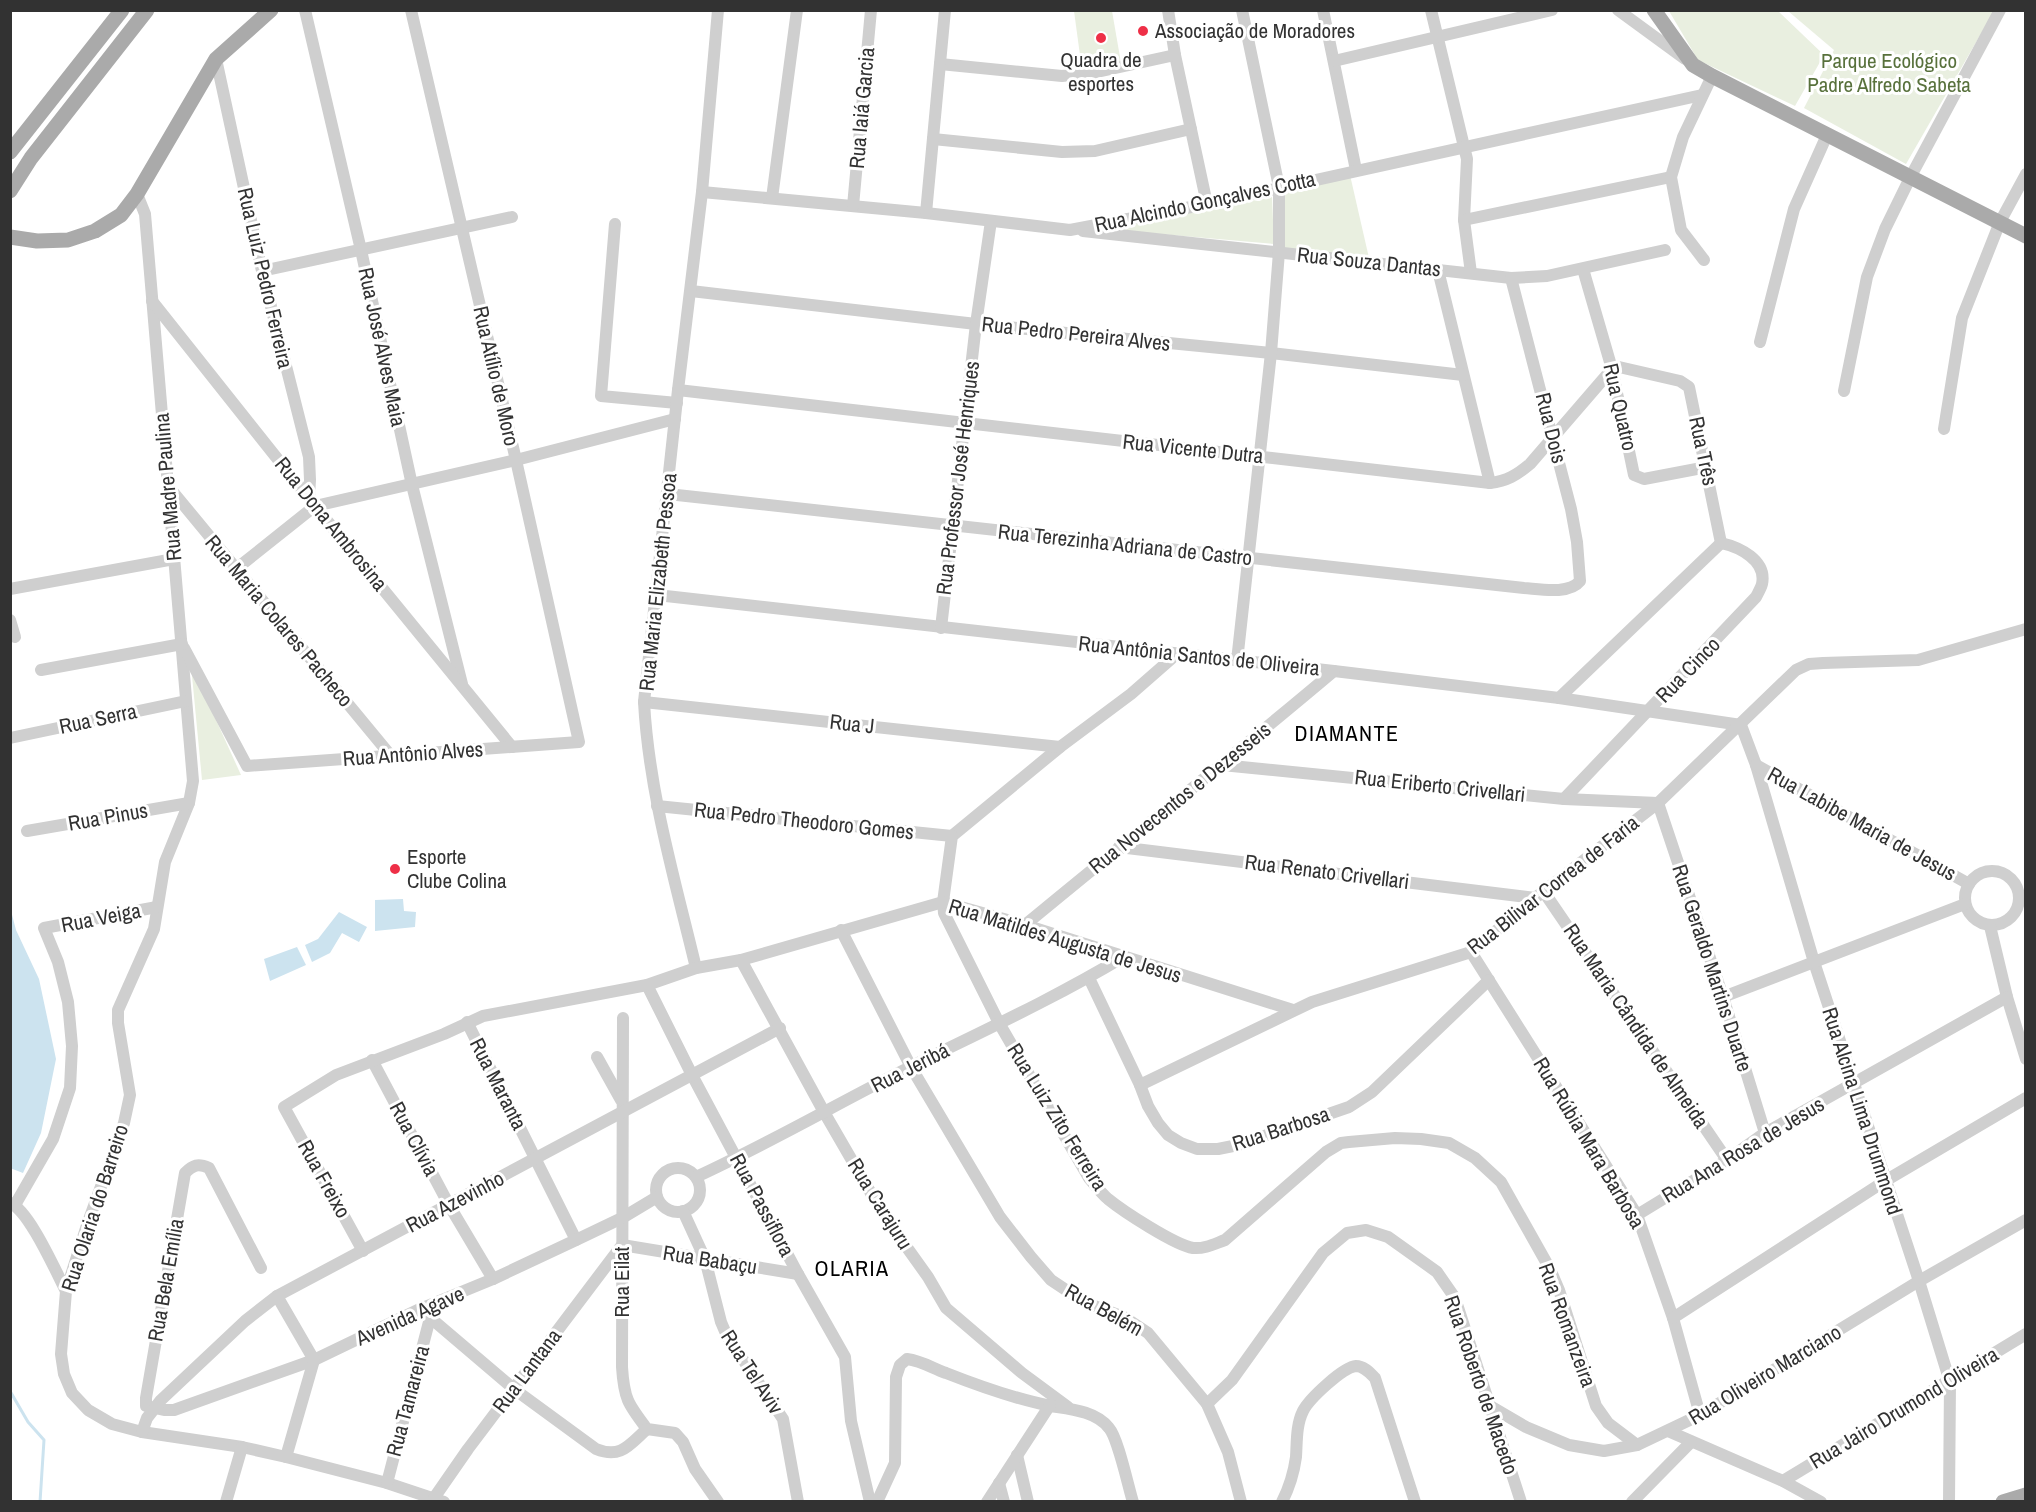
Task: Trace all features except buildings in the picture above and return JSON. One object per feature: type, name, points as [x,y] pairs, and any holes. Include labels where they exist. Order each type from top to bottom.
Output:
[{"type":"main road","points":[[10,152],[122,10]]},
{"type":"main road","points":[[10,191],[31,158],[147,10]]},
{"type":"main road","points":[[10,237],[37,241],[68,240],[94,231],[121,215],[137,194],[216,59],[271,10]]},
{"type":"main road","points":[[1654,10],[1693,65],[2025,236]]},
{"type":"main road","points":[[2003,1502],[2025,1495]]},
{"type":"street","name":"Rua José Alves Maia","points":[[305,10],[361,250],[411,485],[462,684]]},
{"type":"street","name":"Rua Atílio de Moro","points":[[411,10],[579,742]]},
{"type":"street","name":"Rua Maria Elizabeth Pessoa","points":[[696,968],[657,806],[646,744],[644,702],[702,192],[718,10]]},
{"type":"street","points":[[772,198],[797,10]]},
{"type":"street","name":"Rua Iaiá Garcia","points":[[853,206],[871,10]]},
{"type":"street","points":[[926,213],[945,10]]},
{"type":"street","points":[[1168,10],[1175,55],[1207,204]]},
{"type":"street","points":[[1237,661],[1260,456],[1279,252],[1279,187],[1242,10]]},
{"type":"street","points":[[1323,10],[1356,170]]},
{"type":"street","points":[[1431,10],[1467,159],[1464,220],[1471,273]]},
{"type":"street","points":[[1618,10],[1693,65]]},
{"type":"street","points":[[1844,391],[1867,277],[1885,229],[2000,10]]},
{"type":"street","points":[[1334,61],[1543,11]]},
{"type":"street","points":[[940,64],[1062,76],[1097,72],[1175,55]]},
{"type":"street","name":"Rua Luiz Pedro Ferreira","points":[[216,59],[262,271],[309,457],[312,502]]},
{"type":"street","points":[[1704,260],[1681,230],[1671,177],[1683,137],[1712,76]]},
{"type":"street","name":"Rua Alcindo Gonçalves Cotta","points":[[702,192],[926,213],[1070,230],[1207,204],[1702,95]]},
{"type":"street","points":[[933,139],[1062,152],[1095,151],[1191,129]]},
{"type":"street","points":[[1760,342],[1794,209],[1827,135]]},
{"type":"street","points":[[1944,429],[1962,318],[2000,222],[2025,174]]},
{"type":"street","points":[[1464,220],[1671,177]]},
{"type":"street","name":"Rua Madre Paulina","points":[[137,194],[145,214],[182,644],[247,766]]},
{"type":"street","points":[[262,271],[512,217]]},
{"type":"street","name":"Rua Professor José Henriques","points":[[940,628],[976,324],[991,221]]},
{"type":"street","points":[[615,224],[601,396],[677,404]]},
{"type":"street","name":"Rua Souza Dantas","points":[[1070,230],[1511,278],[1547,276],[1665,250]]},
{"type":"street","name":"Rua Quatro","points":[[1583,269],[1612,369],[1635,475],[1644,478],[1707,467]]},
{"type":"street","points":[[1438,270],[1490,483],[1517,475],[1554,437],[1612,369]]},
{"type":"street","name":"Rua Dois","points":[[1511,278],[1554,437],[1575,531],[1580,581]]},
{"type":"street","name":"Rua Pedro Pereira Alves","points":[[690,291],[976,324],[1463,375]]},
{"type":"street","name":"Rua Dona Ambrosina","points":[[152,301],[512,747]]},
{"type":"street","name":"Rua Três","points":[[1612,369],[1619,367],[1680,381],[1689,387],[1721,543]]},
{"type":"street","name":"Rua Vicente Dutra","points":[[678,390],[1490,483]]},
{"type":"street","points":[[236,569],[312,502],[411,485],[675,419]]},
{"type":"street","name":"Rua Maria Colares Pacheco","points":[[168,486],[391,756]]},
{"type":"street","name":"Rua Terezinha Adriana de Castro","points":[[668,494],[1524,588],[1557,589],[1573,587],[1580,581]]},
{"type":"street","points":[[1559,698],[1721,543]]},
{"type":"street","name":"Rua Cinco","points":[[1564,799],[1756,597],[1763,583],[1759,566],[1745,551],[1733,545],[1721,543]]},
{"type":"street","points":[[10,589],[174,559]]},
{"type":"street","name":"Rua Antônia Santos de Oliveira","points":[[657,595],[1334,671],[1559,698],[1741,725]]},
{"type":"street","points":[[10,620],[15,637]]},
{"type":"street","name":"Rua Bilivar Correa de Faria","points":[[1140,1085],[1312,1002],[1471,952],[1539,895],[1658,804],[1796,670],[1809,664],[1918,660],[1996,642],[2025,629]]},
{"type":"street","points":[[41,670],[182,644]]},
{"type":"street","name":"Rua Olaria do Barreiro","points":[[182,644],[192,781],[189,803],[165,862],[154,929],[118,1010],[118,1023],[130,1095],[124,1124],[87,1225],[66,1291],[61,1354],[64,1374],[72,1393],[88,1410],[112,1424],[149,1433],[242,1447],[286,1457],[439,1499]]},
{"type":"street","points":[[943,902],[952,836],[1060,747],[1131,694],[1171,659],[1173,653]]},
{"type":"street","name":"Rua Novecentos e Dezesseis","points":[[1025,925],[1334,671]]},
{"type":"street","name":"Rua Serra","points":[[10,738],[186,701]]},
{"type":"street","name":"Rua J","points":[[644,702],[1060,747]]},
{"type":"street","name":"Rua Alcina Lima Drummond","points":[[1741,725],[1814,962],[1950,1382],[1949,1502]]},
{"type":"street","name":"Rua Antônio Alves","points":[[247,766],[579,742]]},
{"type":"street","name":"Rua Eriberto Crivellari","points":[[1222,765],[1564,799],[1658,804]]},
{"type":"street","name":"Rua Labibe Maria de Jesus","points":[[1755,765],[1969,884]]},
{"type":"street","name":"Rua Pinus","points":[[27,831],[189,803]]},
{"type":"street","name":"Rua Geraldo Martins Duarte","points":[[1658,804],[1723,997],[1765,1133]]},
{"type":"street","name":"Rua Pedro Theodoro Gomes","points":[[657,806],[952,836]]},
{"type":"street","name":"Rua Renato Crivellari","points":[[1119,847],[1539,895]]},
{"type":"street","points":[[2000,872],[2008,875],[2022,890],[2019,907],[2014,915],[1999,925],[1982,924],[1974,919],[1965,904],[1969,884],[1974,877],[1982,873],[2000,872]]},
{"type":"street","name":"Rua Maria Cândida de Almeida","points":[[1539,895],[1727,1161]]},
{"type":"street","name":"Rua Matildes Augusta de Jesus","points":[[467,1022],[503,1011],[647,986],[696,968],[741,960],[943,902],[1025,925],[1293,1010]]},
{"type":"street","name":"Rua Luiz Zito Ferreira","points":[[943,902],[944,913],[999,1023],[1089,1178],[1107,1198],[1139,1220],[1190,1247],[1209,1246],[1225,1240],[1326,1152],[1341,1143],[1349,1142]]},
{"type":"street","points":[[1723,997],[1965,904]]},
{"type":"street","name":"Rua Veiga","points":[[13,1204],[53,1139],[70,1088],[72,1046],[68,1002],[58,962],[44,928],[157,907]]},
{"type":"street","points":[[1990,926],[2025,1059]]},
{"type":"street","name":"Rua Belém","points":[[841,930],[910,1067],[1000,1217],[1051,1280],[1084,1302],[1124,1317],[1148,1333],[1207,1404],[1228,1452],[1241,1502]]},
{"type":"street","name":"Rua Rúbia Mara Barbosa","points":[[1471,952],[1637,1215],[1673,1318],[1700,1415]]},
{"type":"street","name":"Rua Jeribá","points":[[696,1177],[1089,978],[1123,957]]},
{"type":"street","name":"Rua Carajuru","points":[[741,960],[883,1214],[928,1277],[946,1308],[1022,1373],[1068,1407]]},
{"type":"street","name":"Rua Barbosa","points":[[1089,978],[1158,1123],[1168,1135],[1197,1149],[1218,1149],[1238,1145],[1349,1107],[1372,1092],[1489,980]]},
{"type":"street","name":"Rua Passiflora","points":[[647,986],[798,1274],[845,1357],[851,1421],[870,1502]]},
{"type":"street","name":"Rua Ana Rosa de Jesus","points":[[1637,1215],[1727,1161],[1765,1133],[2007,997]]},
{"type":"street","name":"Rua Eilat","points":[[623,1018],[621,1367],[628,1405],[647,1429]]},
{"type":"street","name":"Rua Maranta","points":[[284,1107],[336,1075],[444,1034],[467,1022],[576,1240]]},
{"type":"street","name":"Rua Azevinho","points":[[154,1408],[245,1321],[277,1296],[536,1159],[621,1106],[692,1075],[780,1028]]},
{"type":"street","points":[[597,1057],[621,1106]]},
{"type":"street","name":"Rua Clívia","points":[[372,1060],[449,1205],[493,1279]]},
{"type":"street","points":[[1673,1318],[1885,1181],[2025,1098]]},
{"type":"street","name":"Rua Freixo","points":[[284,1107],[363,1251]]},
{"type":"street","name":"Rua Romanzeira","points":[[1349,1142],[1395,1138],[1449,1143],[1475,1158],[1501,1182],[1550,1269],[1559,1290],[1596,1406],[1608,1423],[1637,1445]]},
{"type":"street","name":"Rua Bela Emília","points":[[154,1408],[146,1406],[146,1398],[185,1173],[192,1166],[201,1164],[209,1168],[261,1268]]},
{"type":"street","points":[[685,1168],[696,1177],[700,1183],[699,1197],[690,1208],[683,1211],[670,1210],[657,1197],[656,1190],[660,1177],[671,1169],[685,1168]]},
{"type":"street","name":"Avenida Agave","points":[[154,1408],[174,1410],[314,1360],[425,1314],[621,1218],[657,1197]]},
{"type":"street","points":[[13,1204],[31,1224],[66,1291]]},
{"type":"street","name":"Rua Tel Aviv","points":[[683,1211],[705,1259],[720,1322],[783,1419],[798,1502]]},
{"type":"street","name":"Rua Oliveiro Marciano","points":[[1490,1406],[1546,1437],[1569,1445],[1604,1451],[1637,1445],[1700,1415],[1919,1281],[2025,1220]]},
{"type":"street","name":"Rua Roberto de Macedo","points":[[1207,1404],[1232,1380],[1323,1253],[1347,1233],[1366,1230],[1388,1237],[1437,1272],[1455,1298],[1521,1502]]},
{"type":"street","name":"Rua Babaçu","points":[[621,1245],[798,1274]]},
{"type":"street","name":"Rua Lantana","points":[[439,1499],[468,1449],[621,1245]]},
{"type":"street","points":[[277,1296],[314,1360],[286,1457]]},
{"type":"street","points":[[425,1314],[514,1389],[596,1449],[608,1454],[620,1453],[647,1429],[675,1433],[683,1442],[695,1469],[718,1502]]},
{"type":"street","name":"Rua Tamareira","points":[[387,1484],[425,1314]]},
{"type":"street","name":"Rua Jairo Drumond Oliveira","points":[[1783,1481],[1950,1382],[2025,1334]]},
{"type":"street","points":[[877,1502],[895,1463],[896,1377],[900,1365],[908,1359],[919,1360],[944,1372],[996,1390],[1050,1406],[1068,1407],[1097,1418],[1110,1428],[1133,1502]]},
{"type":"street","points":[[1282,1502],[1287,1492],[1295,1460],[1298,1426],[1303,1410],[1317,1393],[1343,1371],[1355,1366],[1366,1369],[1375,1378],[1415,1502]]},
{"type":"street","points":[[987,1502],[1050,1406]]},
{"type":"street","points":[[149,1433],[157,1418],[154,1408]]},
{"type":"street","points":[[1668,1431],[1783,1481],[1821,1502]]},
{"type":"street","points":[[1633,1501],[1691,1442]]},
{"type":"street","points":[[226,1502],[242,1447]]},
{"type":"street","points":[[1017,1455],[1028,1502]]},
{"type":"street","points":[[999,1483],[1004,1502]]},
{"type":"green space","points":[[1074,11],[1112,11],[1121,63],[1082,70]]},
{"type":"green space","points":[[1669,11],[1778,11],[1824,55],[1795,106],[1698,60]]},
{"type":"green space","name":"Parque Ecológico Padre Alfredo Sabeta","points":[[1788,11],[1994,11],[1906,164],[1804,108],[1834,50]]},
{"type":"green space","points":[[1350,175],[1369,258],[1284,250],[1284,190]]},
{"type":"green space","points":[[1272,197],[1274,244],[1103,229]]},
{"type":"green space","points":[[191,665],[241,775],[202,780]]},
{"type":"water","points":[[403,899],[404,911],[416,912],[415,927],[375,931],[375,900]]},
{"type":"water","points":[[10,907],[16,930],[39,979],[56,1059],[41,1133],[23,1173],[10,1168]]},
{"type":"water","points":[[339,912],[367,927],[359,942],[342,933],[330,953],[312,962],[305,945],[318,939]]},
{"type":"water","points":[[297,947],[306,965],[270,981],[264,959]]},
{"type":"waterway","points":[[10,1391],[28,1422],[44,1440],[40,1502]]},
{"type":"place","name":"Associação de Moradores","points":[[1143,31]]},
{"type":"place","name":"Quadra de esportes","points":[[1101,38]]},
{"type":"place","name":"Esporte Clube Colina","points":[[395,869]]},
{"type":"district","name":"DIAMANTE","points":[[1347,733]]},
{"type":"district","name":"OLARIA","points":[[852,1268]]}]
